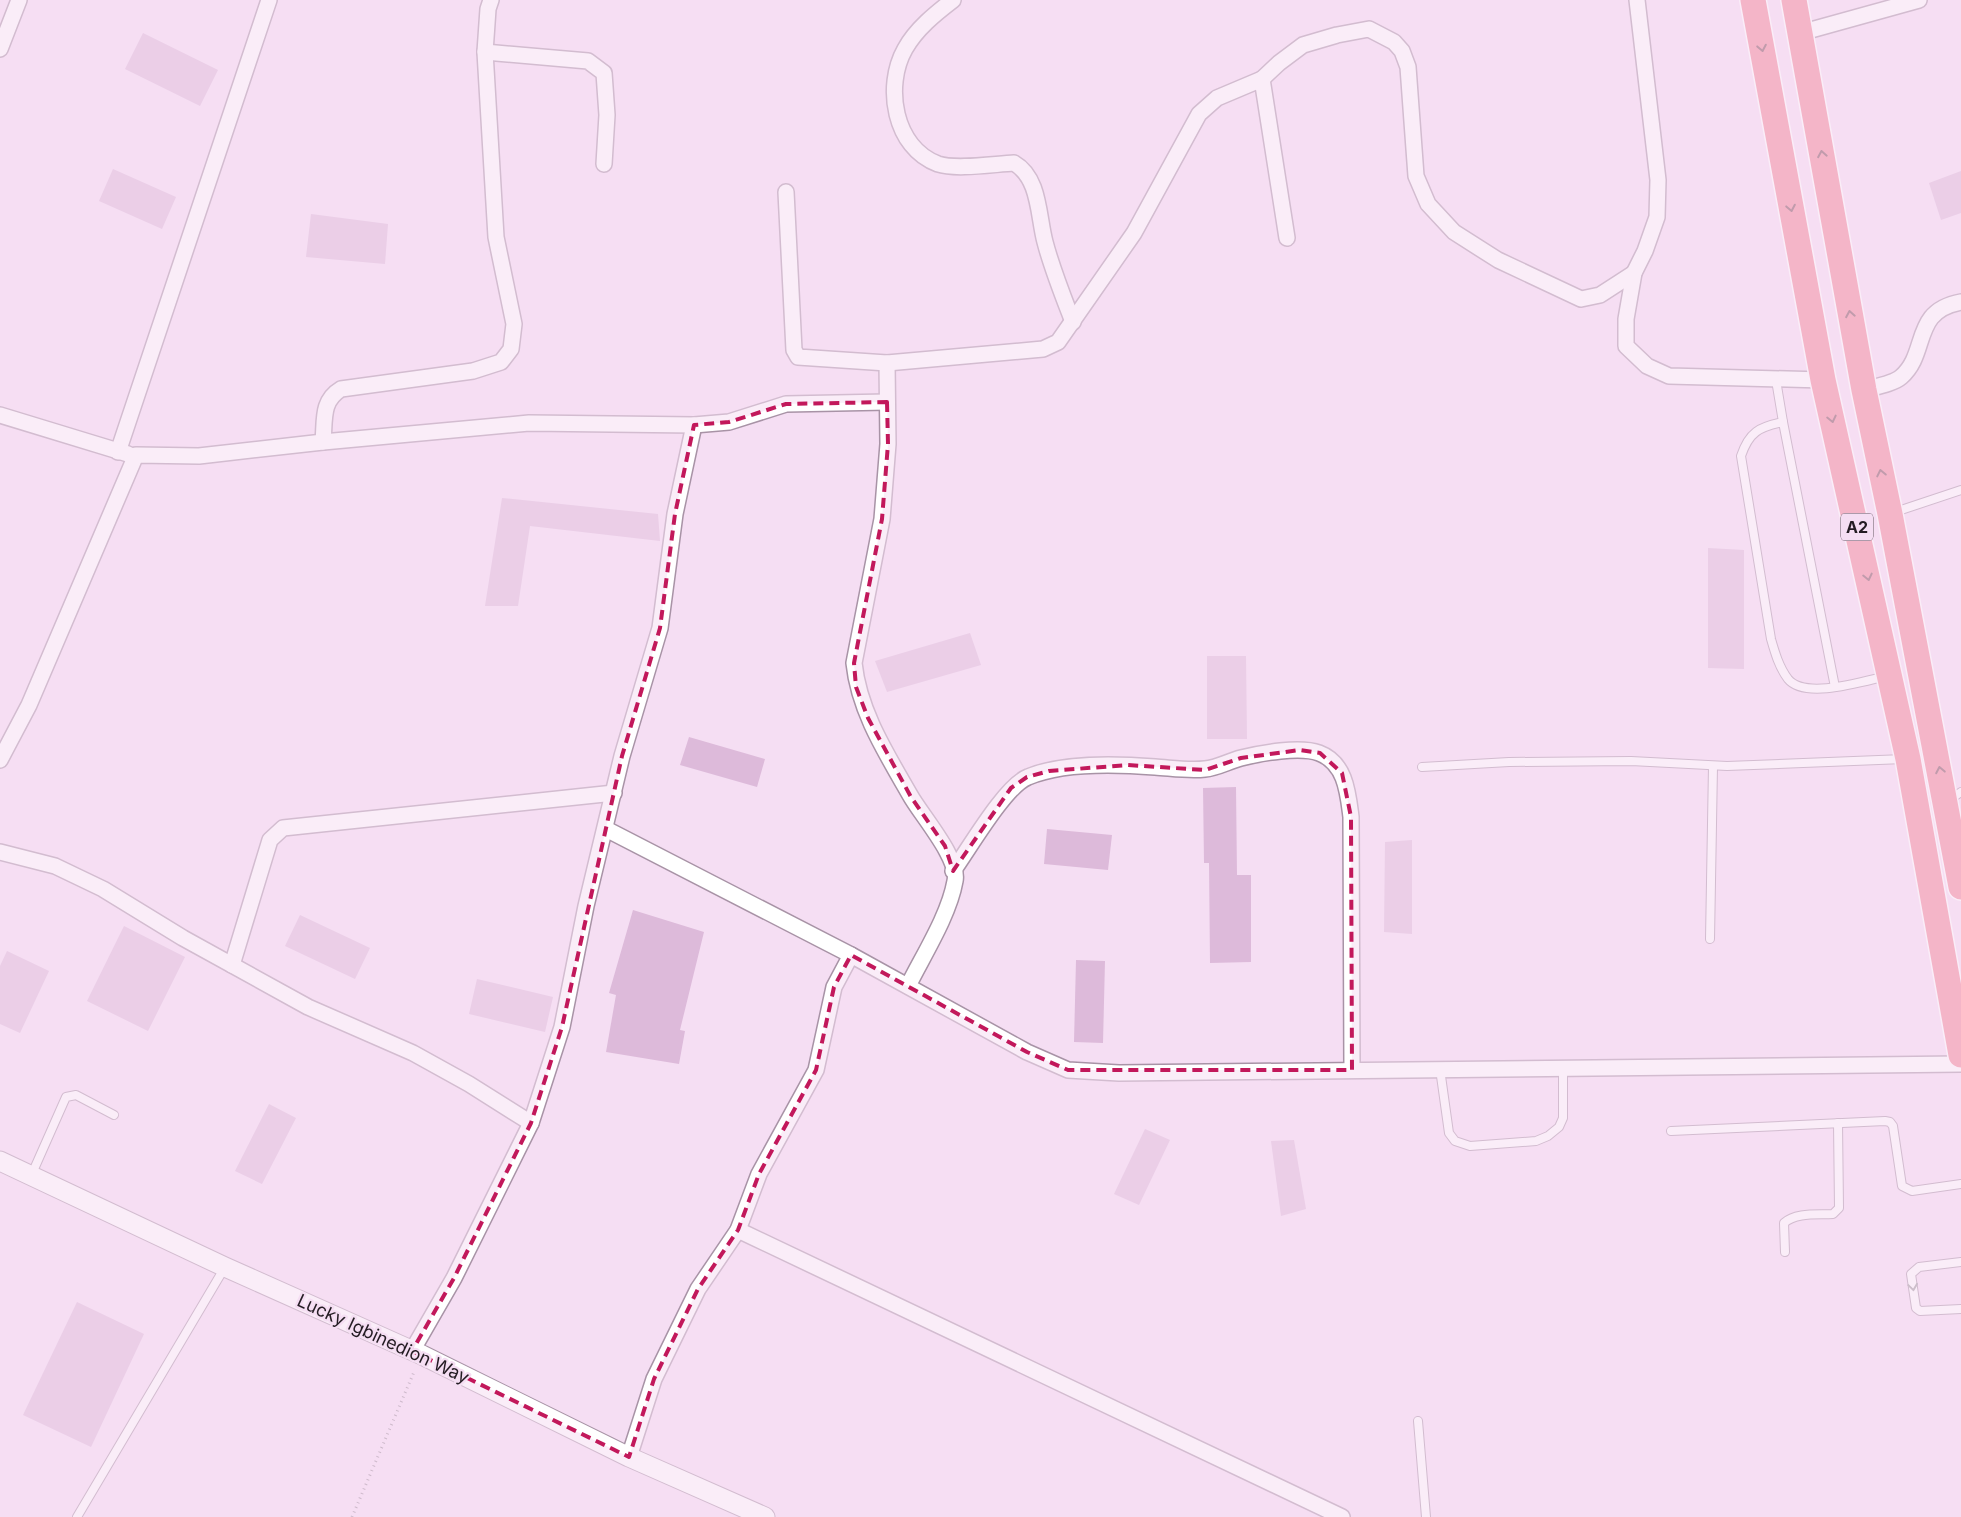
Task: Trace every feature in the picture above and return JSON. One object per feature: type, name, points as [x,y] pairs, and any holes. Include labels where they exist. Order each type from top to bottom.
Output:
[{"type":"highway","name":"A2","points":[[1753,0],[1823,380],[1891,675],[1908,759],[1961,1055]]},
{"type":"highway","name":"A2","points":[[1794,0],[1864,390],[1954,798],[1961,887]]},
{"type":"street","points":[[0,48],[19,0]]},
{"type":"street","points":[[118,452],[269,0]]},
{"type":"street","points":[[323,442],[326,405],[331,395],[342,389],[473,371],[501,362],[511,349],[514,324],[496,237],[485,52],[488,9],[491,0]]},
{"type":"street","points":[[953,0],[934,14],[906,48],[896,70],[894,97],[900,127],[919,153],[938,164],[1014,163],[1023,168],[1037,198],[1044,242],[1073,322]]},
{"type":"street","points":[[1637,0],[1658,180],[1657,217],[1645,251],[1634,273],[1626,319],[1626,346],[1647,366],[1669,376],[1823,380]]},
{"type":"street","points":[[1800,33],[1919,0]]},
{"type":"street","points":[[786,192],[794,350],[798,357],[887,363],[1043,349],[1058,342],[1134,232],[1199,114],[1217,98],[1262,79],[1303,45],[1369,30],[1394,42],[1402,51],[1408,67],[1416,176],[1428,204],[1454,232],[1498,260],[1581,299],[1600,295],[1634,273]]},
{"type":"street","points":[[485,52],[588,60],[604,73],[607,115],[604,164]]},
{"type":"street","points":[[1262,79],[1287,238]]},
{"type":"street","points":[[1864,390],[1900,378],[1913,360],[1929,319],[1949,304],[1961,302]]},
{"type":"street","points":[[887,363],[888,444],[882,519],[854,662],[856,687],[868,718],[911,797],[945,846],[956,879],[949,902],[908,986]]},
{"type":"street","points":[[0,415],[118,452],[136,455],[198,456],[323,442],[529,423],[694,425],[729,422],[786,404],[886,402]]},
{"type":"street","points":[[417,1353],[531,1123],[562,1027],[586,906],[622,756],[660,628],[675,514],[694,425]]},
{"type":"street","points":[[0,760],[29,705],[102,529],[127,480],[136,455]]},
{"type":"street","points":[[954,871],[1010,788],[1027,777],[1088,766],[1128,765],[1205,770],[1241,758],[1300,750],[1320,753],[1333,762],[1342,773],[1348,791],[1351,818],[1352,1070]]},
{"type":"street","points":[[232,965],[270,840],[283,828],[614,793]]},
{"type":"street","points":[[606,829],[850,954],[1027,1052],[1068,1070],[1119,1072],[1961,1064]]},
{"type":"street","points":[[0,852],[55,866],[103,889],[232,965],[308,1007],[413,1053],[469,1084],[531,1123]]},
{"type":"street","points":[[629,1456],[654,1379],[698,1289],[738,1230],[759,1174],[816,1070],[834,987],[850,954]]},
{"type":"street","name":"Lucky Igbinedion Way","points":[[0,1161],[224,1267],[417,1353],[629,1456],[765,1517]]},
{"type":"street","points":[[738,1230],[1342,1517]]},
{"type":"lane","points":[[1776,380],[1836,688]]},
{"type":"lane","points":[[1783,422],[1762,426],[1746,441],[1741,456],[1771,639],[1777,660],[1789,681],[1806,689],[1836,688],[1891,675]]},
{"type":"lane","points":[[1890,514],[1961,490]]},
{"type":"lane","points":[[1422,767],[1509,762],[1631,761],[1713,766],[1908,759]]},
{"type":"lane","points":[[1710,938],[1713,766]]},
{"type":"lane","points":[[1440,1069],[1449,1133],[1455,1141],[1470,1146],[1536,1141],[1548,1136],[1559,1127],[1563,1118],[1563,1068]]},
{"type":"lane","points":[[31,1176],[66,1098],[76,1096],[114,1115]]},
{"type":"lane","points":[[1671,1131],[1890,1122],[1893,1126],[1902,1186],[1912,1191],[1961,1184]]},
{"type":"lane","points":[[1785,1252],[1784,1223],[1789,1218],[1833,1214],[1839,1208],[1838,1123]]},
{"type":"lane","points":[[1961,1262],[1919,1267],[1911,1274],[1916,1308],[1920,1310],[1961,1309]]},
{"type":"lane","points":[[78,1517],[224,1267]]},
{"type":"lane","points":[[1418,1420],[1426,1517]]},
{"type":"path","points":[[352,1517],[417,1353]]},
{"type":"highlighted area","points":[[887,402],[888,444],[882,519],[854,663],[856,687],[868,718],[911,797],[945,846],[953,871],[1011,788],[1027,777],[1049,771],[1128,765],[1205,770],[1241,758],[1300,750],[1320,753],[1342,773],[1351,817],[1352,1070],[1068,1070],[1027,1052],[851,955],[834,987],[816,1070],[759,1174],[738,1230],[698,1289],[654,1379],[629,1457],[412,1351],[454,1278],[531,1123],[562,1027],[622,756],[660,628],[675,514],[694,425],[729,422],[786,404]]},
{"type":"building","points":[[143,33],[218,70],[200,106],[125,69]]},
{"type":"building","points":[[113,169],[176,197],[162,229],[99,201]]},
{"type":"building","points":[[1961,171],[1961,213],[1941,220],[1929,183]]},
{"type":"building","points":[[311,214],[388,224],[385,264],[306,257]]},
{"type":"building","points":[[502,498],[658,514],[660,541],[530,526],[518,606],[485,606]]},
{"type":"building","points":[[1708,548],[1744,550],[1744,669],[1708,668]]},
{"type":"building","points":[[970,633],[981,665],[887,692],[875,661]]},
{"type":"building","points":[[1207,656],[1246,656],[1247,739],[1207,739]]},
{"type":"building","points":[[689,737],[765,759],[757,787],[680,765]]},
{"type":"building","points":[[1236,787],[1237,875],[1251,875],[1251,962],[1210,963],[1209,863],[1204,863],[1203,788]]},
{"type":"building","points":[[1047,829],[1112,835],[1108,870],[1044,864]]},
{"type":"building","points":[[1412,840],[1412,934],[1384,932],[1385,842]]},
{"type":"building","points":[[633,910],[704,932],[680,1030],[685,1031],[679,1064],[606,1052],[616,995],[609,993]]},
{"type":"building","points":[[300,915],[370,948],[355,979],[285,946]]},
{"type":"building","points":[[124,926],[185,957],[148,1031],[87,1001]]},
{"type":"building","points":[[7,951],[49,971],[20,1033],[0,1024],[0,966]]},
{"type":"building","points":[[1076,960],[1105,961],[1103,1043],[1074,1042]]},
{"type":"building","points":[[477,979],[553,997],[545,1032],[469,1014]]},
{"type":"building","points":[[269,1104],[296,1118],[262,1184],[235,1171]]},
{"type":"building","points":[[1145,1129],[1170,1140],[1139,1205],[1114,1194]]},
{"type":"building","points":[[1294,1140],[1306,1209],[1281,1216],[1271,1141]]},
{"type":"building","points":[[77,1302],[144,1334],[91,1447],[23,1415]]}]
